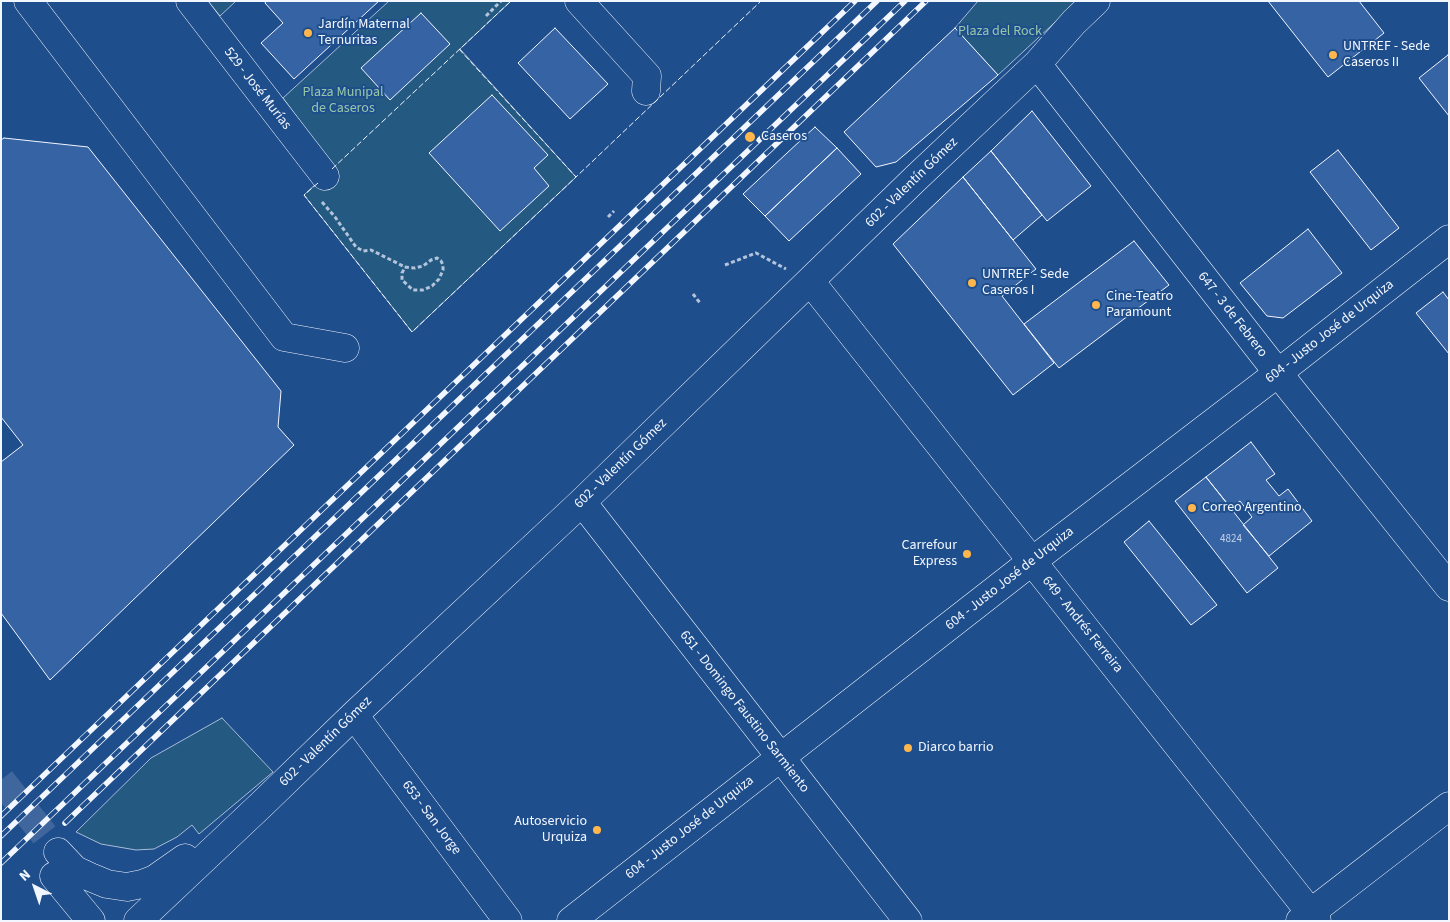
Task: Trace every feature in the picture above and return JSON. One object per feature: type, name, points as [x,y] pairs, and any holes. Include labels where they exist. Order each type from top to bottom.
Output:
[{"type":"street","points":[[28,1],[284,337],[345,348]]},
{"type":"street","name":"529 - José Murías","points":[[190,1],[325,176]]},
{"type":"street","points":[[579,1],[647,76],[646,91]]},
{"type":"street","name":"602 - Valentín Gómez","points":[[138,921],[354,715],[582,502],[1037,64],[1074,22],[1096,1]]},
{"type":"street","name":"647 - 3 de Febrero","points":[[1037,64],[1278,373],[1449,587]]},
{"type":"street","name":"604 - Justo José de Urquiza","points":[[571,921],[1449,239]]},
{"type":"street","name":"649 - Andrés Ferreira","points":[[810,281],[1309,918]]},
{"type":"street","name":"651 - Domingo Faustino Sarmiento","points":[[582,502],[908,921]]},
{"type":"street","name":"653 - San Jorge","points":[[354,715],[508,921]]},
{"type":"street","points":[[91,921],[56,864],[107,884],[127,887],[142,884],[155,879],[262,804]]},
{"type":"street","points":[[1309,918],[1449,806]]},
{"type":"path","points":[[486,16],[501,1]]},
{"type":"path","points":[[325,176],[328,181],[314,193],[362,251],[371,250],[405,267],[415,268],[423,266],[437,258],[443,264],[443,270],[439,279],[432,286],[423,290],[413,290],[402,280],[402,273],[405,267]]},
{"type":"path","points":[[608,217],[614,211]]},
{"type":"path","points":[[725,265],[756,253],[810,281]]},
{"type":"path","points":[[693,294],[700,303]]},
{"type":"green space","points":[[208,1],[236,1],[220,16]]},
{"type":"green space","name":"Plaza Munipal de Caseros","points":[[389,1],[511,1],[460,49],[576,177],[412,332],[304,195],[334,167],[283,98]]},
{"type":"green space","name":"Plaza del Rock","points":[[978,1],[1078,1],[998,75],[955,28]]},
{"type":"green space","points":[[222,718],[273,772],[199,834],[192,825],[177,837],[154,849],[136,850],[101,844],[76,832],[151,758]]},
{"type":"building","name":"Jardín Maternal Ternuritas","points":[[266,1],[379,1],[294,79],[261,43],[283,23],[265,3]]},
{"type":"building","name":"UNTREF - Sede Caseros II","points":[[1268,1],[1359,1],[1384,33],[1328,77]]},
{"type":"building","points":[[421,13],[450,44],[390,100],[361,68]]},
{"type":"building","points":[[555,28],[608,84],[570,119],[518,63]]},
{"type":"building","points":[[955,28],[998,75],[896,162],[876,167],[844,132]]},
{"type":"building","points":[[1449,56],[1449,116],[1419,78]]},
{"type":"building","points":[[492,95],[548,155],[534,168],[549,186],[500,231],[429,153]]},
{"type":"building","points":[[1032,111],[1091,186],[1047,221],[991,151]]},
{"type":"building","points":[[815,127],[837,148],[765,216],[743,194]]},
{"type":"building","points":[[4,138],[88,147],[281,391],[278,427],[294,445],[50,680],[1,613],[1,462],[23,445],[1,417],[1,140]]},
{"type":"building","points":[[837,148],[861,174],[789,241],[765,216]]},
{"type":"building","points":[[1338,150],[1399,228],[1371,250],[1310,172]]},
{"type":"building","points":[[991,151],[1042,215],[1013,240],[963,177]]},
{"type":"building","name":"UNTREF - Sede Caseros I","points":[[963,177],[1036,269],[1002,296],[1054,363],[1013,395],[893,244]]},
{"type":"building","points":[[1308,229],[1342,273],[1283,318],[1267,316],[1240,283]]},
{"type":"building","name":"Cine-Teatro Paramount","points":[[1134,241],[1169,285],[1059,368],[1024,324]]},
{"type":"building","points":[[1443,292],[1449,300],[1449,354],[1416,313]]},
{"type":"building","points":[[1251,442],[1275,474],[1266,480],[1279,496],[1288,489],[1312,521],[1269,556],[1243,525],[1252,517],[1240,501],[1231,508],[1206,477]]},
{"type":"building","points":[[1206,477],[1278,568],[1247,593],[1175,501]]},
{"type":"building","points":[[1149,521],[1217,605],[1191,625],[1124,542]]},
{"type":"tunnel","points":[[1,780],[58,852]]},
{"type":"railway","points":[[1,816],[855,1]]},
{"type":"railway","points":[[1,836],[877,1]]},
{"type":"railway","points":[[1,863],[905,1]]},
{"type":"railway","points":[[65,823],[926,1]]},
{"type":"fence","points":[[332,169],[511,1]]},
{"type":"fence","points":[[459,49],[576,177],[761,1]]},
{"type":"fence","points":[[318,183],[304,195],[412,332],[576,177]]},
{"type":"place","name":"Jardín Maternal Ternuritas","points":[[308,33]]},
{"type":"place","name":"UNTREF - Sede Caseros II","points":[[1333,55]]},
{"type":"place","name":"Caseros","points":[[750,137]]},
{"type":"place","name":"UNTREF - Sede Caseros I","points":[[972,283]]},
{"type":"place","name":"Cine-Teatro Paramount","points":[[1096,305]]},
{"type":"place","name":"Correo Argentino","points":[[1192,508]]},
{"type":"place","name":"Carrefour Express","points":[[967,554]]},
{"type":"place","name":"Diarco barrio","points":[[908,748]]},
{"type":"place","name":"Autoservicio Urquiza","points":[[597,830]]}]
